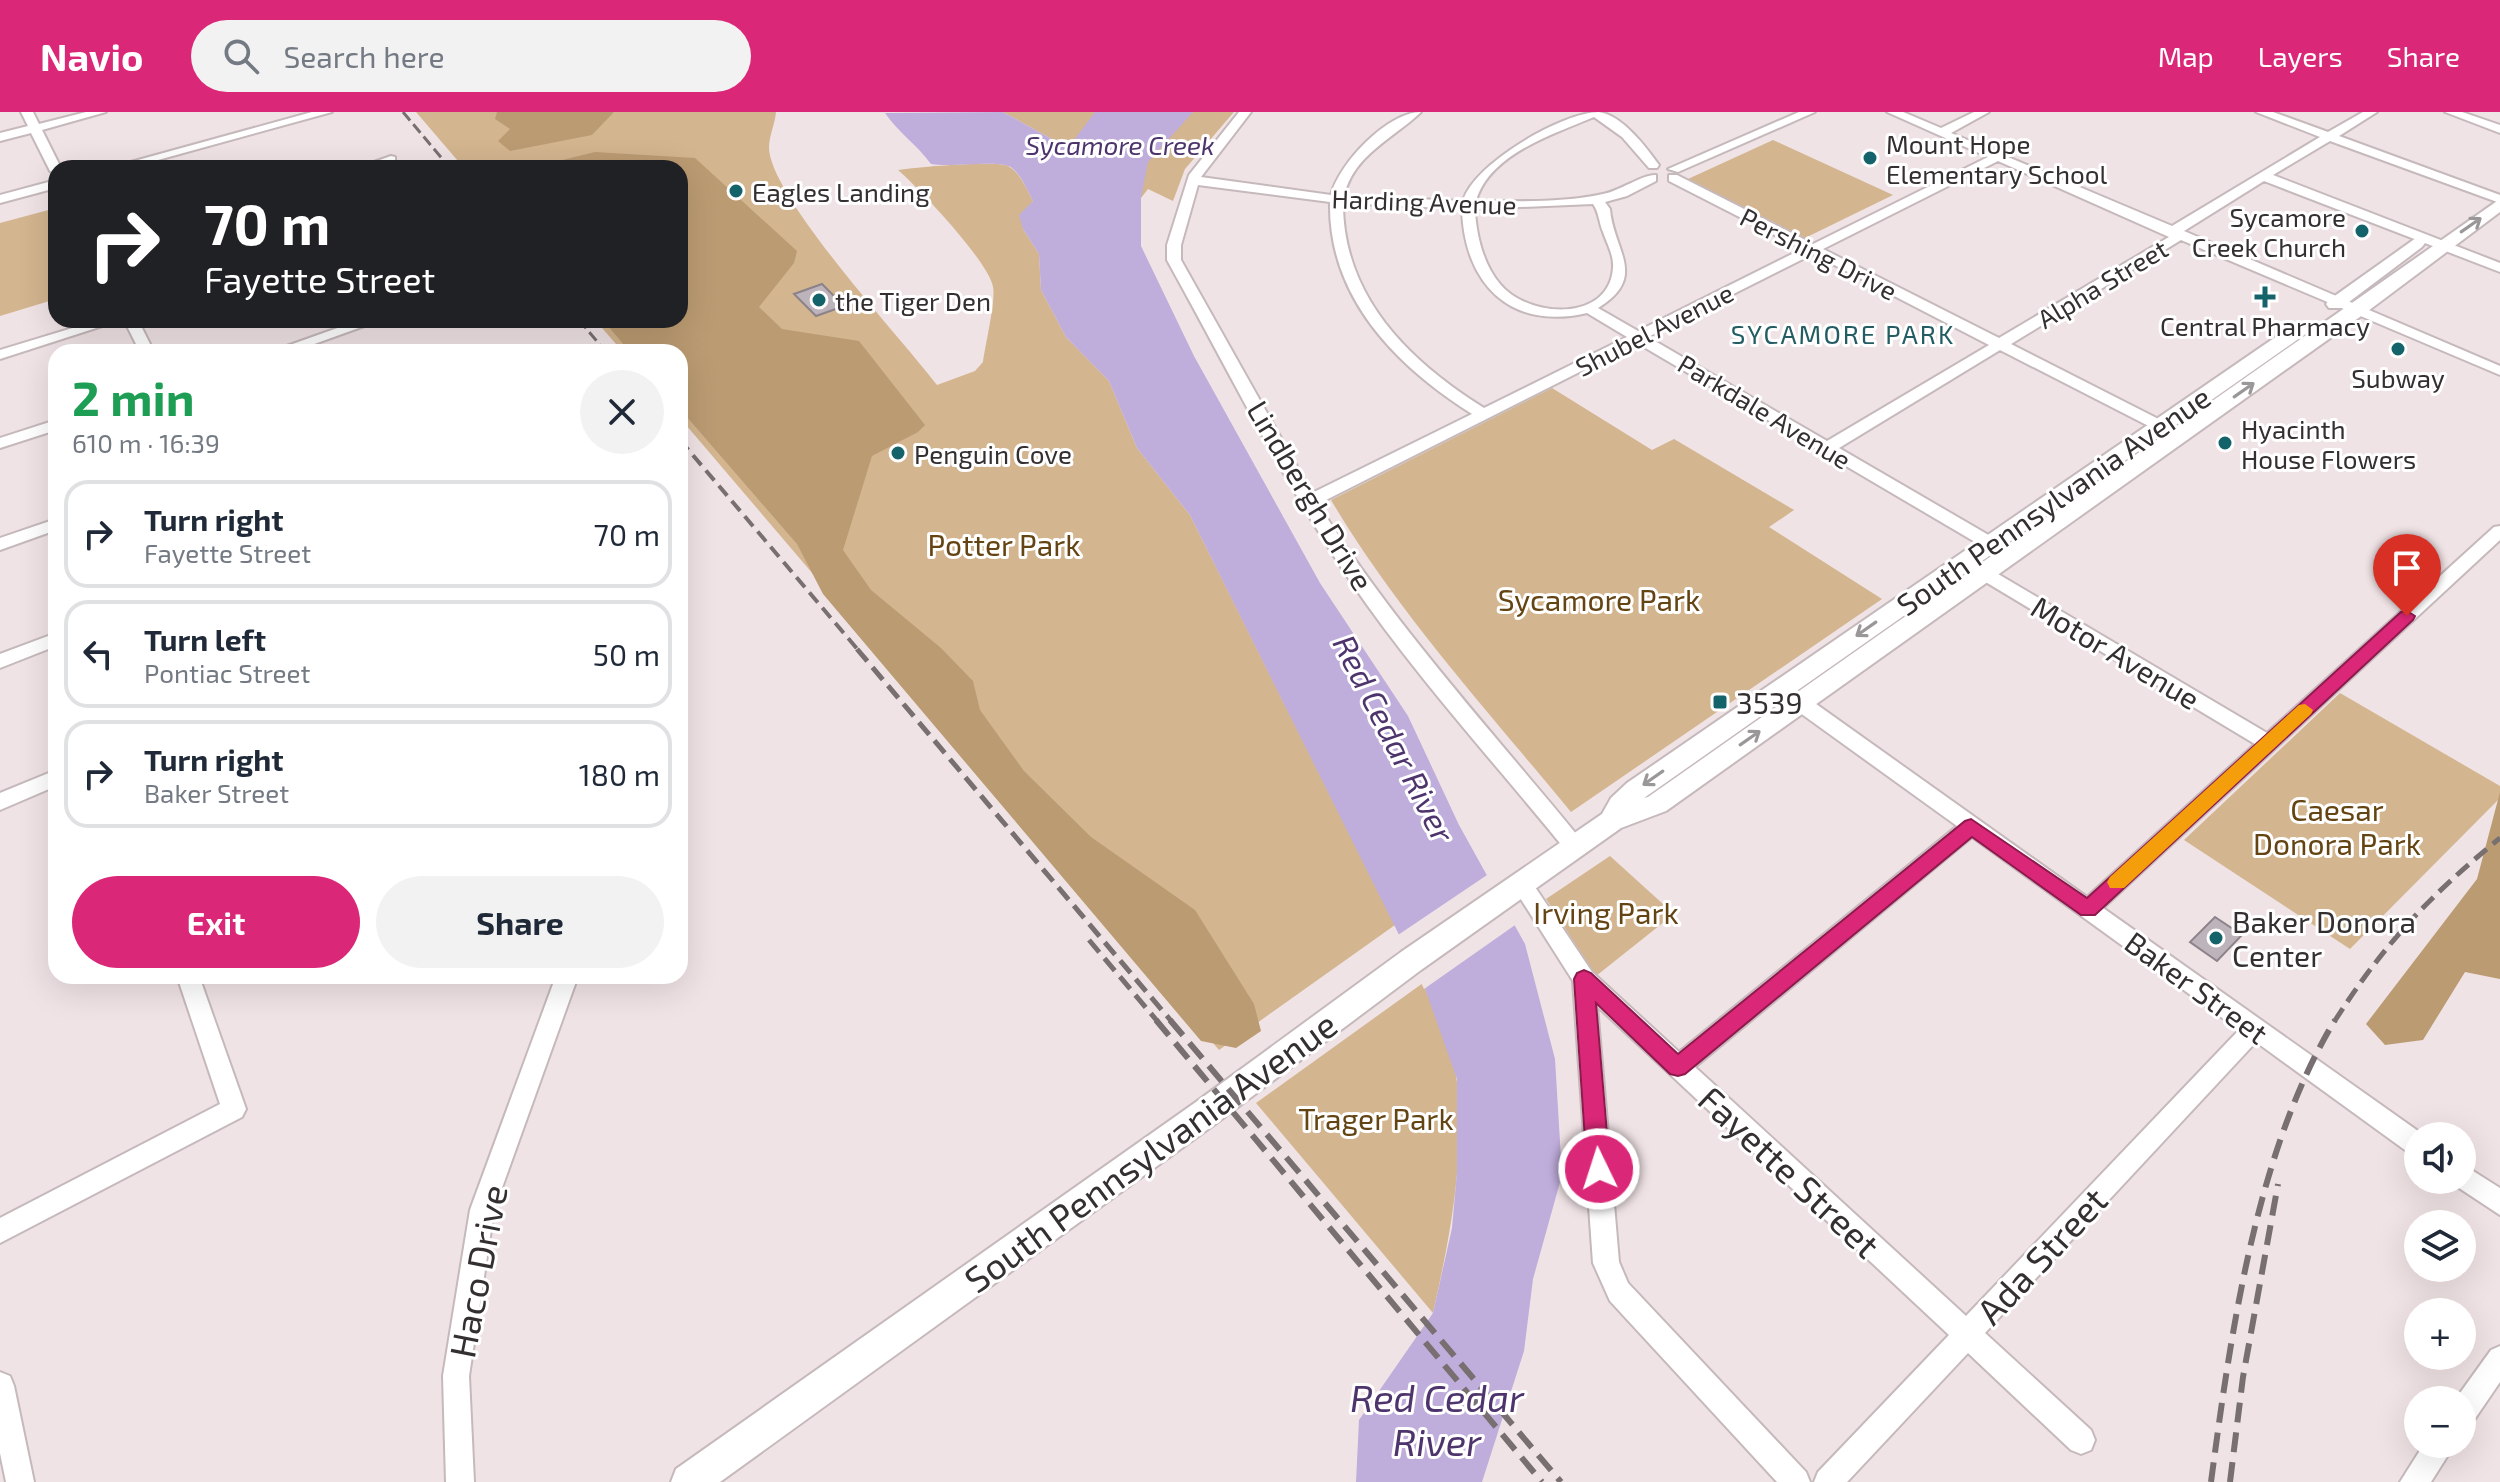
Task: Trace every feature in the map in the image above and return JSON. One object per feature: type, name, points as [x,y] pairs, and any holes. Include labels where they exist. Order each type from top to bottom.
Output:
[{"type":"main road","name":"South Pennsylvania Avenue","points":[[2170,430],[2338,302],[2497,196]]},
{"type":"main road","name":"South Pennsylvania Avenue","points":[[689,1482],[1207,1112],[1411,961],[1612,821],[1657,804],[1791,696],[2170,430],[2357,310],[2432,241]]},
{"type":"street","points":[[27,112],[51,160]]},
{"type":"street","points":[[0,137],[100,112]]},
{"type":"street","points":[[145,160],[326,112]]},
{"type":"street","name":"Lindbergh Drive","points":[[1245,112],[1203,161],[1193,180],[1174,245],[1174,260],[1310,501],[1373,598],[1454,704],[1575,847]]},
{"type":"street","points":[[1415,112],[1383,135],[1350,168],[1336,200],[1341,259],[1364,309],[1405,355],[1485,415]]},
{"type":"street","points":[[1597,200],[1604,209],[1603,222],[1618,254],[1620,271],[1606,297],[1588,308],[1570,313],[1541,314],[1507,299],[1483,272],[1474,255],[1468,206],[1476,185],[1508,155],[1546,134],[1595,112],[1638,144],[1653,171],[1673,174],[1809,112]]},
{"type":"street","points":[[1893,112],[2500,371]]},
{"type":"street","points":[[1941,133],[1983,112]]},
{"type":"street","points":[[2262,112],[2497,196]]},
{"type":"street","name":"Alpha Street","points":[[1827,448],[2175,239],[2179,226],[2371,112]]},
{"type":"street","points":[[2451,112],[2500,129]]},
{"type":"street","name":"Shubel Avenue","points":[[1310,501],[1997,157]]},
{"type":"street","name":"Harding Avenue","points":[[1193,180],[1336,200],[1468,206],[1597,200],[1634,189],[1653,171]]},
{"type":"street","name":"Pershing Drive","points":[[1673,174],[1812,250],[2170,430]]},
{"type":"street","points":[[2264,176],[2500,268]]},
{"type":"street","points":[[0,199],[48,186]]},
{"type":"street","name":"Parkdale Avenue","points":[[1588,308],[2000,549]]},
{"type":"street","points":[[0,355],[88,328]]},
{"type":"street","points":[[301,344],[350,328]]},
{"type":"street","points":[[0,443],[48,428]]},
{"type":"street","points":[[0,544],[48,527]]},
{"type":"street","points":[[2088,909],[2500,531]]},
{"type":"street","name":"Motor Avenue","points":[[1974,567],[2268,743]]},
{"type":"street","points":[[0,661],[48,642]]},
{"type":"street","name":"Baker Street","points":[[1791,696],[2404,1135]]},
{"type":"street","points":[[0,802],[48,781]]},
{"type":"street","points":[[1678,1067],[1971,826]]},
{"type":"street","name":"Fayette Street","points":[[1514,890],[1540,908],[1584,979],[2081,1440]]},
{"type":"street","points":[[1584,979],[1606,1263],[1611,1279],[1619,1292],[1796,1482]]},
{"type":"street","points":[[0,1231],[234,1109],[191,984]]},
{"type":"street","name":"Haco Drive","points":[[460,1482],[456,1376],[482,1210],[564,984]]},
{"type":"street","name":"Ada Street","points":[[1828,1482],[2254,1029]]},
{"type":"street","points":[[2476,1186],[2500,1203]]},
{"type":"street","points":[[2476,1393],[2500,1359]]},
{"type":"street","points":[[0,1386],[20,1482]]},
{"type":"street","points":[[2414,1482],[2431,1458]]},
{"type":"green space","name":"Potter Park","points":[[416,112],[776,112],[769,148],[775,170],[791,199],[840,268],[937,385],[975,371],[983,362],[993,287],[967,244],[898,170],[1001,164],[1016,172],[1033,201],[1023,229],[1039,254],[1041,290],[1066,337],[1109,381],[1137,448],[1190,515],[1395,925],[1219,1050],[688,427],[688,344],[616,344],[602,328],[688,328],[688,160],[457,160]]},
{"type":"green space","points":[[1003,112],[1234,112],[1185,169],[1173,201],[1148,189],[1141,198],[1068,148]]},
{"type":"green space","points":[[1773,140],[1893,195],[1805,238],[1688,179]]},
{"type":"green space","points":[[48,210],[48,301],[0,316],[0,223]]},
{"type":"green space","name":"Sycamore Park","points":[[1552,388],[1652,450],[1674,439],[1794,510],[1769,527],[1882,599],[1571,812],[1414,622],[1331,500]]},
{"type":"green space","name":"Caesar Donora Park","points":[[2340,693],[2500,786],[2500,798],[2350,949],[2184,840]]},
{"type":"green space","name":"Irving Park","points":[[1610,856],[1674,914],[1596,976],[1546,899]]},
{"type":"green space","name":"Trager Park","points":[[1423,983],[1452,1059],[1459,1111],[1454,1198],[1433,1313],[1256,1103]]},
{"type":"shaded area","points":[[497,112],[614,112],[592,135],[510,151],[498,141],[510,129],[495,119]]},
{"type":"shaded area","points":[[595,152],[695,158],[797,251],[794,263],[759,307],[782,329],[859,341],[925,425],[918,432],[872,456],[843,550],[871,590],[941,648],[973,681],[980,710],[1024,771],[1091,837],[1195,910],[1254,1004],[1261,1031],[1236,1048],[1201,1041],[823,594],[797,544],[688,418],[688,344],[623,344],[610,328],[688,328],[688,160],[562,160]]},
{"type":"shaded area","points":[[2500,792],[2500,979],[2465,972],[2423,1040],[2385,1045],[2366,1024],[2477,879]]},
{"type":"water","name":"Red Cedar River","points":[[1003,112],[1068,148],[1095,112],[1193,112],[1148,162],[1141,198],[1141,246],[1194,356],[1320,583],[1408,716],[1459,825],[1525,944],[1555,1059],[1562,1175],[1533,1279],[1524,1351],[1482,1482],[1356,1482],[1359,1420],[1433,1313],[1452,1228],[1457,1172],[1457,1079],[1423,983],[1190,515],[1137,448],[1109,381],[1066,337],[1041,290],[1039,254],[1023,229],[1019,215],[1033,201],[1021,179],[1006,165],[931,164],[885,113]]},
{"type":"pier","points":[[1490,873],[1518,923],[1424,989],[1398,935]]},
{"type":"building","name":"the Tiger Den","points":[[822,284],[844,306],[816,316],[794,294]]},
{"type":"building","name":"Baker Donora Center","points":[[2215,917],[2242,935],[2217,961],[2190,942]]},
{"type":"railway","points":[[403,112],[443,160]]},
{"type":"railway","points":[[586,328],[599,344]]},
{"type":"railway","points":[[688,449],[859,651]]},
{"type":"railway","points":[[857,649],[1172,1022]]},
{"type":"railway","points":[[2334,1022],[2371,969],[2409,923],[2500,838]]},
{"type":"railway","points":[[1089,940],[1158,1022]]},
{"type":"railway","points":[[1156,1020],[1542,1482]]},
{"type":"railway","points":[[1170,1020],[1561,1482]]},
{"type":"railway","points":[[2211,1482],[2238,1304],[2266,1184],[2308,1071],[2335,1020]]},
{"type":"railway","points":[[2230,1482],[2243,1377],[2278,1184]]},
{"type":"slow traffic","points":[[2117,882],[2305,710]]},
{"type":"place","name":"Mount Hope Elementary School","points":[[1870,158]]},
{"type":"place","name":"Eagles Landing","points":[[736,191]]},
{"type":"place","name":"Sycamore Creek Church","points":[[2362,231]]},
{"type":"place","name":"Central Pharmacy","points":[[2265,297]]},
{"type":"place","name":"the Tiger Den","points":[[819,300]]},
{"type":"place","name":"Subway","points":[[2398,349]]},
{"type":"place","name":"Hyacinth House Flowers","points":[[2225,443]]},
{"type":"place","name":"Penguin Cove","points":[[898,453]]},
{"type":"place","name":"3539","points":[[1720,702]]},
{"type":"place","name":"Baker Donora Center","points":[[2216,938]]},
{"type":"district","name":"SYCAMORE PARK","points":[[1843,333]]},
{"type":"route","points":[[1599,1169],[1584,979],[1678,1067],[1971,826],[2088,909],[2407,616]]},
{"type":"water label","name":"Sycamore Creek","points":[[1120,144]]}]
